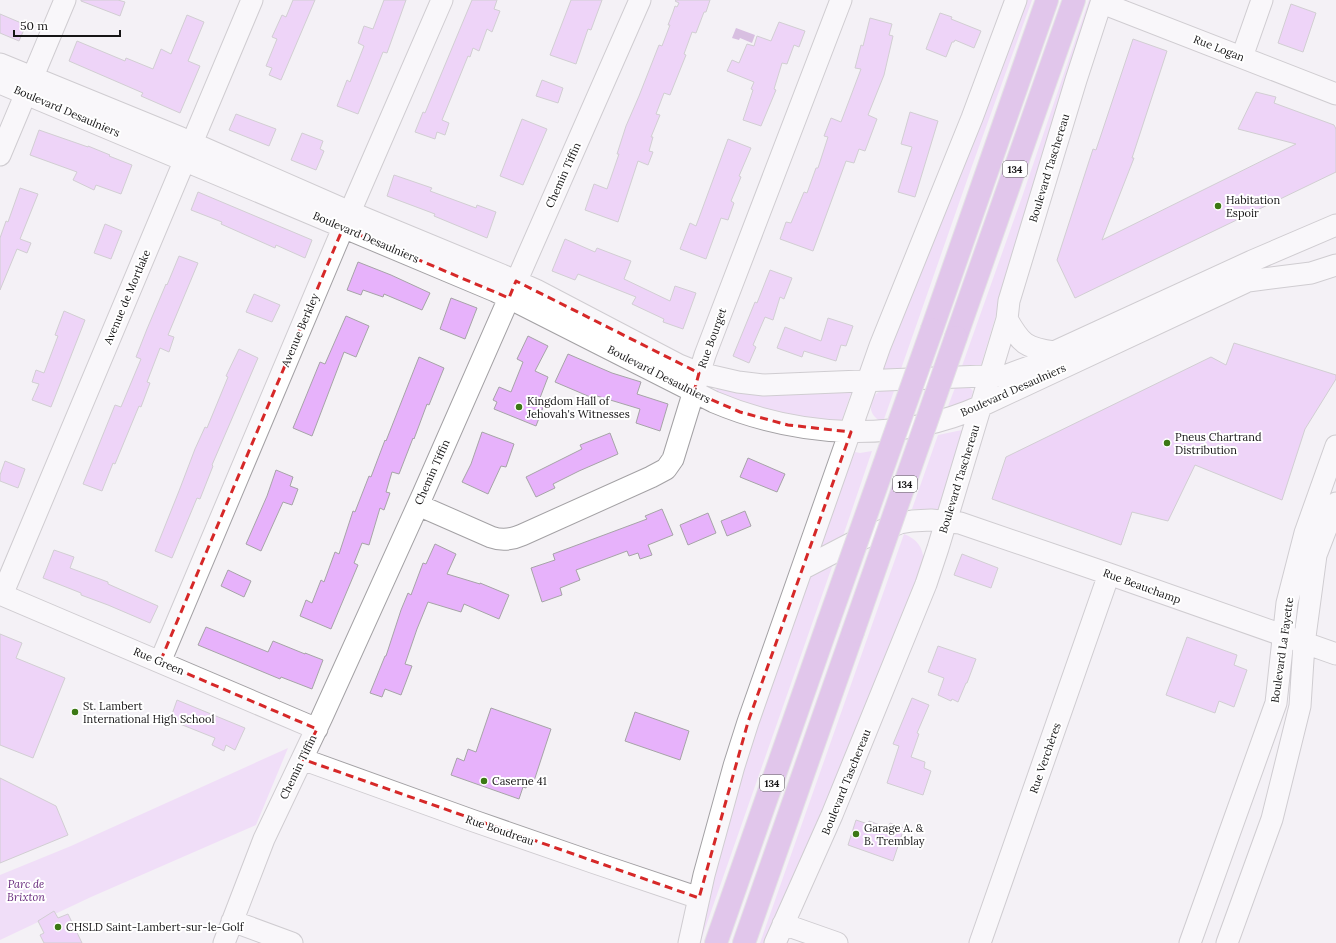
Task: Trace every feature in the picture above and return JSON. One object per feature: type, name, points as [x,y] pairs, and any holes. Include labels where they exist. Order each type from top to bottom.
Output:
[{"type":"highway","name":"134","points":[[716,943],[1047,0]]},
{"type":"highway","name":"134","points":[[744,943],[1074,0]]},
{"type":"street","points":[[0,156],[65,0]]},
{"type":"street","name":"Avenue de Mortlake","points":[[1,594],[252,0]]},
{"type":"street","name":"Avenue Berkley","points":[[160,662],[346,220],[442,0]]},
{"type":"street","name":"Chemin Tiffin","points":[[224,943],[264,839],[316,729],[418,504],[640,0]]},
{"type":"street","name":"Rue Bourget","points":[[418,504],[495,539],[504,540],[515,538],[666,469],[673,459],[705,355],[841,0]]},
{"type":"street","points":[[689,943],[699,898],[741,744],[885,334],[972,118],[1016,0]]},
{"type":"street","points":[[1242,56],[1262,0]]},
{"type":"street","name":"Rue Logan","points":[[1102,1],[1336,94]]},
{"type":"street","name":"Boulevard Taschereau","points":[[775,943],[813,859],[854,762],[919,601],[938,548],[1007,319],[1009,301],[1076,80],[1102,1]]},
{"type":"street","name":"Boulevard Desaulniers","points":[[0,64],[29,85],[512,290],[697,382],[740,412],[779,423],[811,428],[851,432],[890,430],[960,415],[1248,281],[1311,273],[1336,265]]},
{"type":"street","name":"Boulevard Desaulniers","points":[[0,83],[29,85]]},
{"type":"street","name":"Boulevard Desaulniers","points":[[697,382],[738,382],[764,385],[868,382],[1007,375],[1026,370],[1040,363],[1054,352],[1252,261],[1336,225]]},
{"type":"street","points":[[1007,319],[1017,336],[1027,345],[1036,350],[1054,352]]},
{"type":"street","name":"Boulevard La Fayette","points":[[1190,943],[1276,703],[1287,603],[1305,533],[1336,446]]},
{"type":"street","name":"Boulevard La Fayette","points":[[1227,943],[1274,812],[1300,706],[1304,644],[1316,555],[1336,503]]},
{"type":"street","name":"Rue Beauchamp","points":[[802,570],[852,543],[900,523],[922,520],[947,521],[969,525],[1336,654]]},
{"type":"street","name":"Rue Verchères","points":[[980,943],[1109,574]]},
{"type":"street","name":"Rue Green","points":[[1,594],[316,729]]},
{"type":"street","name":"Rue Boudreau","points":[[302,759],[479,823],[699,898]]},
{"type":"street","points":[[232,921],[292,943]]},
{"type":"street","points":[[783,924],[837,943]]},
{"type":"highlighted area","points":[[343,228],[509,298],[516,281],[699,373],[694,392],[740,412],[788,425],[851,432],[748,722],[699,898],[302,759],[317,729],[160,662]]},
{"type":"green space","points":[[1025,0],[1032,0],[901,369],[882,370]]},
{"type":"green space","points":[[1089,0],[1094,0],[1035,185],[981,365],[962,366],[1022,197]]},
{"type":"green space","points":[[956,385],[965,386],[971,389],[973,391],[971,399],[947,409]]},
{"type":"green space","points":[[717,388],[852,390],[841,423],[782,416],[716,392]]},
{"type":"green space","points":[[895,388],[883,422],[876,418],[871,410],[873,399],[877,393],[881,391]]},
{"type":"green space","points":[[962,430],[940,509],[912,509],[938,435]]},
{"type":"green space","points":[[872,451],[843,536],[821,547],[819,546],[855,452],[860,453]]},
{"type":"green space","points":[[904,534],[916,541],[921,548],[924,562],[864,714],[766,943],[760,943]]},
{"type":"green space","points":[[834,561],[700,943],[698,943],[715,869],[745,760],[811,575]]},
{"type":"green space","name":"Parc de Brixton","points":[[288,748],[256,825],[91,897],[0,940],[0,875],[71,846]]},
{"type":"shaded area","points":[[736,28],[755,35],[752,43],[740,38],[739,40],[732,38]]},
{"type":"building","points":[[81,0],[118,0],[125,2],[120,16]]},
{"type":"building","points":[[293,0],[315,0],[281,80],[269,75],[272,68],[266,66],[277,39],[272,37],[282,15],[286,17]]},
{"type":"building","points":[[384,0],[406,0],[387,53],[383,52],[358,114],[337,106],[347,80],[350,82],[364,46],[358,43],[364,26],[373,29]]},
{"type":"building","points":[[472,0],[497,0],[494,9],[500,11],[492,32],[487,29],[479,51],[473,48],[470,57],[468,56],[442,120],[449,123],[445,135],[437,132],[435,139],[415,132],[423,112],[425,113]]},
{"type":"building","points":[[571,0],[602,0],[591,30],[588,29],[576,64],[550,55]]},
{"type":"building","points":[[710,0],[696,33],[692,32],[684,54],[686,55],[670,95],[664,93],[656,114],[660,115],[651,137],[653,137],[649,151],[653,152],[648,165],[638,161],[618,222],[585,210],[594,184],[607,189],[619,154],[617,154],[626,126],[659,45],[662,46],[675,6],[677,7],[679,3],[675,1]]},
{"type":"building","points":[[1291,4],[1316,13],[1303,52],[1278,43]]},
{"type":"building","points":[[940,13],[981,31],[974,48],[955,40],[952,42],[946,57],[926,49]]},
{"type":"building","points":[[0,14],[26,25],[19,41],[0,33]]},
{"type":"building","points":[[187,15],[204,22],[188,61],[200,66],[180,113],[141,96],[143,93],[69,61],[77,41],[125,61],[126,58],[153,69],[161,49],[171,54]]},
{"type":"building","points":[[870,18],[892,24],[889,35],[893,36],[884,75],[868,115],[877,119],[865,151],[859,149],[854,163],[846,161],[813,251],[780,239],[786,222],[791,223],[804,192],[807,193],[816,168],[818,168],[828,137],[824,136],[831,118],[841,122],[861,69],[855,68],[861,45],[863,46]]},
{"type":"building","points":[[779,22],[805,31],[799,47],[794,45],[787,64],[782,63],[774,89],[776,90],[761,126],[743,120],[753,90],[751,89],[754,82],[727,71],[732,60],[739,63],[747,44],[754,46],[757,36],[771,41]]},
{"type":"building","name":"Habitation Espoir","points":[[1133,39],[1167,51],[1132,158],[1134,158],[1102,240],[1296,144],[1238,129],[1256,92],[1276,97],[1274,103],[1334,125],[1336,129],[1336,172],[1075,298],[1057,260],[1093,149],[1096,150]]},
{"type":"building","points":[[542,80],[563,88],[558,103],[536,96]]},
{"type":"building","points":[[910,112],[938,121],[915,197],[898,192],[912,147],[901,144]]},
{"type":"building","points":[[236,114],[276,129],[269,146],[229,130]]},
{"type":"building","points":[[522,119],[547,129],[523,185],[500,176]]},
{"type":"building","points":[[39,130],[88,146],[132,165],[121,194],[96,185],[94,190],[73,180],[77,172],[30,155]]},
{"type":"building","points":[[302,133],[323,141],[320,149],[324,151],[316,170],[291,160]]},
{"type":"building","points":[[728,139],[751,148],[739,176],[741,177],[731,201],[734,203],[728,220],[721,218],[706,259],[680,249],[690,223],[696,226]]},
{"type":"building","points":[[394,175],[432,188],[430,191],[476,208],[477,205],[496,212],[487,238],[434,216],[435,214],[387,196]]},
{"type":"building","points":[[20,188],[38,194],[20,239],[31,243],[27,253],[17,249],[0,290],[0,238],[6,221],[8,222]]},
{"type":"building","points":[[198,192],[312,240],[305,258],[276,245],[275,248],[221,224],[222,222],[191,210]]},
{"type":"building","points":[[105,224],[122,231],[111,259],[94,253]]},
{"type":"building","points":[[565,239],[595,252],[597,248],[631,261],[624,279],[670,301],[675,286],[696,293],[683,329],[663,322],[664,319],[632,304],[636,297],[578,274],[575,280],[552,271]]},
{"type":"building","points":[[179,256],[198,263],[168,335],[174,337],[169,352],[160,348],[147,382],[150,383],[141,407],[139,406],[102,491],[83,484],[115,405],[121,407],[141,359],[136,357]]},
{"type":"building","points":[[358,262],[430,293],[422,310],[384,294],[383,297],[363,290],[361,295],[347,290]]},
{"type":"building","points":[[770,270],[792,278],[784,299],[780,297],[773,320],[765,317],[753,345],[756,347],[749,363],[733,356]]},
{"type":"building","points":[[254,294],[280,305],[272,322],[246,312]]},
{"type":"building","points":[[451,298],[477,308],[465,339],[440,329]]},
{"type":"building","points":[[64,311],[85,320],[51,407],[32,400],[39,384],[32,382],[36,370],[44,373],[58,336],[55,335]]},
{"type":"building","points":[[346,316],[369,326],[356,357],[344,352],[312,436],[293,428],[320,362],[325,364]]},
{"type":"building","points":[[828,318],[853,326],[846,346],[841,345],[836,361],[804,351],[802,357],[777,348],[785,327],[821,341]]},
{"type":"building","points":[[528,336],[548,346],[535,371],[548,377],[538,403],[544,405],[536,426],[494,409],[497,402],[493,400],[499,387],[511,392],[523,362],[517,359]]},
{"type":"building","name":"Pneus Chartrand Distribution","points":[[1234,343],[1336,375],[1336,379],[1305,429],[1282,500],[1195,465],[1168,521],[1132,512],[1121,545],[992,499],[1006,457],[1211,357],[1226,365]]},
{"type":"building","points":[[239,349],[258,358],[212,465],[213,466],[200,499],[197,498],[172,558],[155,551],[195,449],[205,427],[207,428],[228,377],[226,376]]},
{"type":"building","points":[[568,354],[612,373],[641,382],[637,394],[668,404],[660,431],[636,423],[640,409],[597,396],[595,399],[555,382]]},
{"type":"building","points":[[419,357],[444,368],[429,405],[427,404],[399,474],[392,472],[386,492],[390,493],[384,510],[380,508],[369,545],[362,543],[354,563],[358,565],[331,629],[300,616],[306,600],[312,603],[321,580],[324,582],[335,552],[339,554],[353,511],[355,512],[369,476],[371,477]]},
{"type":"building","points":[[482,432],[514,444],[506,467],[501,466],[488,494],[462,482],[471,464]]},
{"type":"building","points":[[610,433],[618,454],[553,484],[555,488],[536,497],[526,477],[582,449],[580,445]]},
{"type":"building","points":[[748,458],[785,474],[777,492],[740,477]]},
{"type":"building","points":[[5,461],[25,469],[18,488],[0,481],[0,475]]},
{"type":"building","points":[[276,470],[293,477],[290,486],[298,489],[292,505],[283,502],[261,551],[246,544],[267,496]]},
{"type":"building","points":[[662,509],[673,535],[648,545],[652,555],[640,559],[638,553],[629,556],[627,551],[576,570],[580,580],[560,588],[562,595],[542,602],[531,568],[555,560],[553,554],[647,519],[645,516]]},
{"type":"building","points":[[745,511],[751,526],[727,536],[721,521]]},
{"type":"building","points":[[708,513],[716,533],[688,545],[680,525]]},
{"type":"building","points":[[435,544],[456,554],[447,574],[480,583],[509,595],[499,619],[464,604],[461,612],[428,602],[405,664],[412,666],[401,695],[385,689],[382,697],[370,693],[386,656],[408,593],[411,595],[423,563],[426,564]]},
{"type":"building","points":[[54,550],[74,557],[70,568],[108,582],[108,584],[158,606],[150,623],[43,578]]},
{"type":"building","points":[[962,554],[998,568],[991,588],[954,575]]},
{"type":"building","points":[[228,570],[251,581],[244,597],[221,586]]},
{"type":"building","points":[[206,627],[268,652],[273,641],[323,660],[312,689],[281,677],[280,679],[198,645]]},
{"type":"building","points":[[0,634],[22,643],[16,658],[65,678],[33,758],[0,745]]},
{"type":"building","points":[[1187,637],[1237,655],[1234,665],[1247,670],[1234,707],[1219,701],[1215,713],[1166,695]]},
{"type":"building","points":[[938,646],[976,659],[958,702],[952,699],[951,701],[938,695],[944,678],[928,672]]},
{"type":"building","points":[[912,698],[929,705],[917,733],[919,734],[911,757],[925,762],[924,768],[931,771],[923,795],[887,783],[899,746],[893,744]]},
{"type":"building","points":[[177,700],[245,728],[235,750],[226,745],[224,751],[212,745],[215,738],[170,720]]},
{"type":"building","points":[[491,708],[551,729],[533,784],[528,782],[526,788],[523,787],[519,799],[451,775],[457,758],[464,761],[468,749],[476,752]]},
{"type":"building","points":[[635,712],[689,731],[680,760],[625,741]]},
{"type":"building","points":[[0,778],[56,806],[68,835],[0,863]]},
{"type":"building","points":[[856,820],[868,824],[869,821],[888,828],[890,823],[904,828],[893,861],[848,845]]},
{"type":"building","name":"CHSLD Saint-Lambert-sur-le-Golf","points":[[54,911],[58,918],[68,914],[82,943],[44,943],[40,935],[44,933],[38,921]]},
{"type":"place","name":"Habitation Espoir","points":[[1218,206]]},
{"type":"place","name":"Kingdom Hall of Jehovah's Witnesses","points":[[519,407]]},
{"type":"place","name":"Pneus Chartrand Distribution","points":[[1167,443]]},
{"type":"place","name":"St. Lambert International High School","points":[[75,712]]},
{"type":"place","name":"Caserne 41","points":[[484,781]]},
{"type":"place","name":"Garage A. & B. Tremblay","points":[[856,834]]},
{"type":"place","name":"CHSLD Saint-Lambert-sur-le-Golf","points":[[58,927]]}]
